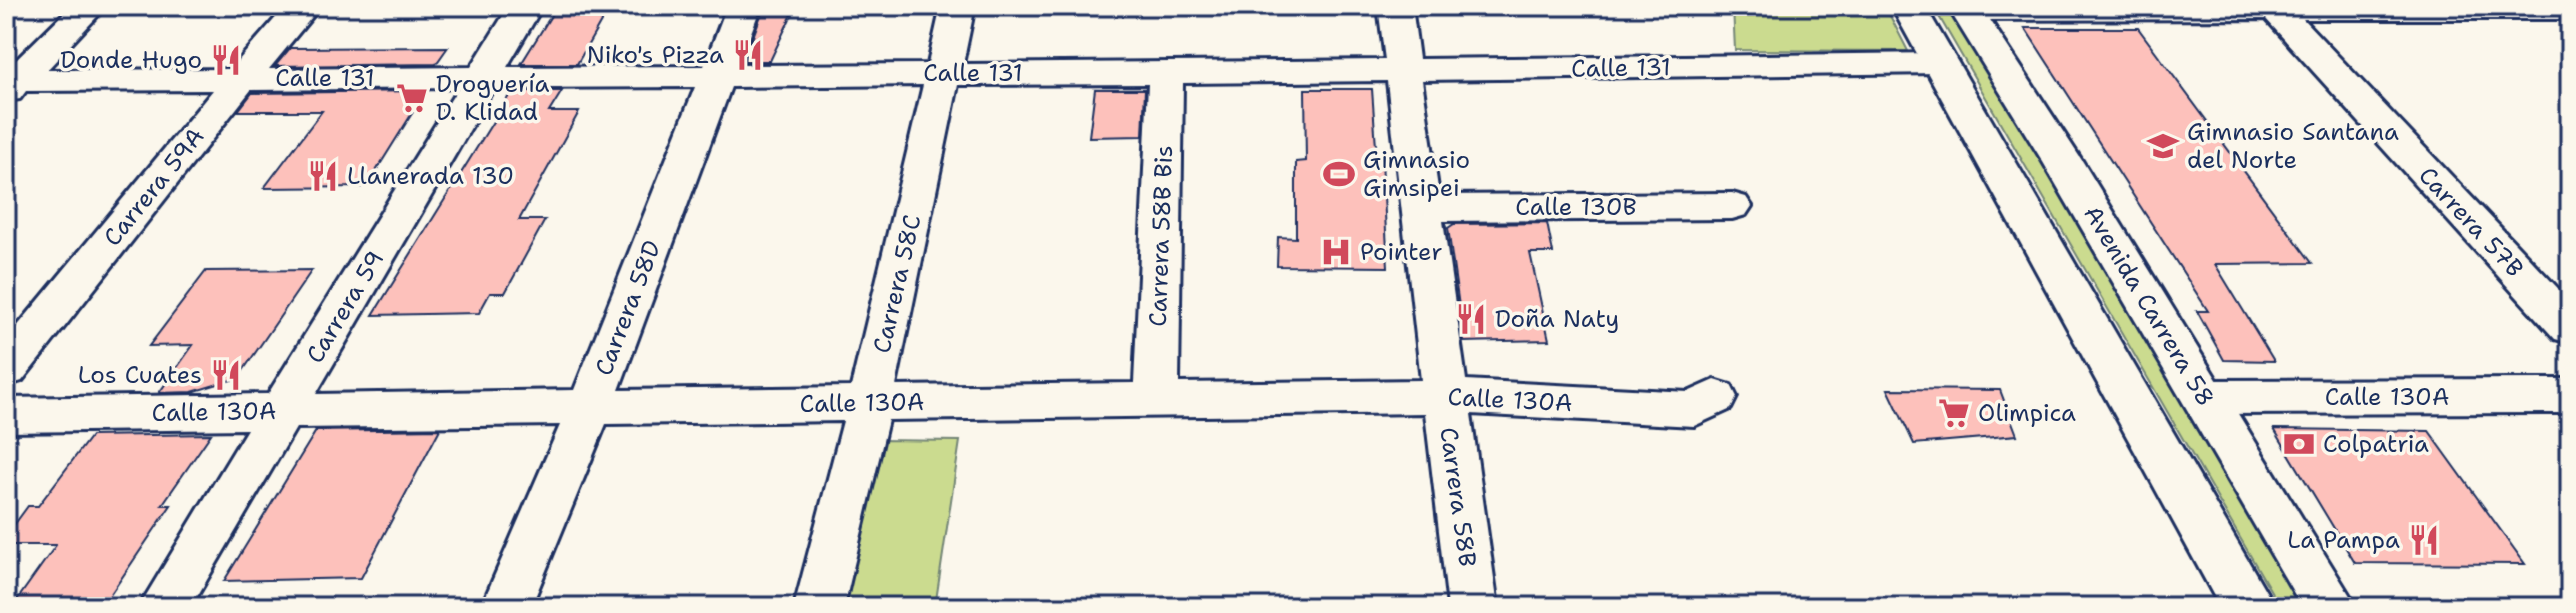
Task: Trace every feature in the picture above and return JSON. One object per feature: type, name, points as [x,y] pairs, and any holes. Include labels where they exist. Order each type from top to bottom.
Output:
[{"type":"main road","points":[[1908,6],[2248,607]]},
{"type":"main road","name":"Avenida Carrera 58","points":[[1965,8],[2330,607]]},
{"type":"street","points":[[10,84],[90,6]]},
{"type":"street","name":"Carrera 59A","points":[[6,370],[304,6]]},
{"type":"street","name":"Carrera 59","points":[[164,607],[526,6]]},
{"type":"street","name":"Carrera 58D","points":[[506,607],[590,407],[744,6]]},
{"type":"street","name":"Carrera 58C","points":[[819,607],[870,403],[958,6]]},
{"type":"street","name":"Carrera 58B","points":[[1395,6],[1473,607]]},
{"type":"street","points":[[1965,8],[2570,9]]},
{"type":"street","name":"Carrera 57B","points":[[2275,9],[2570,328]]},
{"type":"street","name":"Calle 131","points":[[10,84],[242,78],[1402,71],[1939,63]]},
{"type":"street","name":"Carrera 58B Bis","points":[[1156,399],[1166,73]]},
{"type":"street","name":"Calle 130B","points":[[1420,208],[1732,206]]},
{"type":"street","name":"Calle 130A","points":[[6,415],[1444,396],[1694,409],[1715,397]]},
{"type":"street","name":"Calle 130A","points":[[2204,397],[2570,396]]},
{"type":"green space","points":[[1733,6],[1885,6],[1908,51],[1735,50]]},
{"type":"green space","points":[[1933,6],[1957,6],[2316,607],[2280,607]]},
{"type":"green space","points":[[878,440],[960,441],[935,607],[842,607]]},
{"type":"building","points":[[557,6],[610,6],[577,64],[521,64]]},
{"type":"building","points":[[763,10],[794,10],[770,61],[744,61]]},
{"type":"building","name":"Gimnasio Santana del Norte","points":[[2025,28],[2138,28],[2312,263],[2215,264],[2274,361],[2224,360],[2197,311],[2208,311]]},
{"type":"building","points":[[448,47],[436,64],[275,66],[290,48]]},
{"type":"building","points":[[1095,89],[1145,89],[1143,136],[1089,137]]},
{"type":"building","points":[[1305,89],[1372,89],[1377,161],[1382,161],[1388,267],[1277,266],[1278,237],[1296,238],[1296,162],[1306,161]]},
{"type":"building","points":[[426,91],[366,187],[264,188],[322,111],[238,111],[252,93]]},
{"type":"building","points":[[512,91],[562,91],[549,112],[579,112],[519,220],[545,220],[505,293],[490,293],[479,313],[373,315]]},
{"type":"building","points":[[1547,223],[1553,253],[1530,253],[1549,340],[1464,342],[1448,228],[1454,224]]},
{"type":"building","points":[[312,270],[238,378],[192,392],[159,393],[193,345],[149,346],[206,271]]},
{"type":"building","name":"Olimpica","points":[[1888,389],[2000,390],[2017,435],[1914,444]]},
{"type":"building","points":[[440,429],[361,578],[224,581],[316,431]]},
{"type":"building","points":[[2274,429],[2429,431],[2525,564],[2355,563]]},
{"type":"building","points":[[211,434],[162,505],[171,505],[102,607],[12,607],[56,545],[6,545],[6,536],[28,506],[38,506],[91,436]]},
{"type":"place","name":"Niko's Pizza","points":[[748,55]]},
{"type":"place","name":"Donde Hugo","points":[[226,60]]},
{"type":"place","name":"Droguería D. Klidad","points":[[412,98]]},
{"type":"place","name":"Gimnasio Santana del Norte","points":[[2163,146]]},
{"type":"place","name":"Gimnasio Gimsipei","points":[[1339,174]]},
{"type":"place","name":"Llanerada 130","points":[[323,176]]},
{"type":"place","name":"Pointer","points":[[1336,252]]},
{"type":"place","name":"Doña Naty","points":[[1471,319]]},
{"type":"place","name":"Los Cuates","points":[[226,375]]},
{"type":"place","name":"Olimpica","points":[[1954,413]]},
{"type":"place","name":"Colpatria","points":[[2299,444]]},
{"type":"place","name":"La Pampa","points":[[2424,540]]}]
